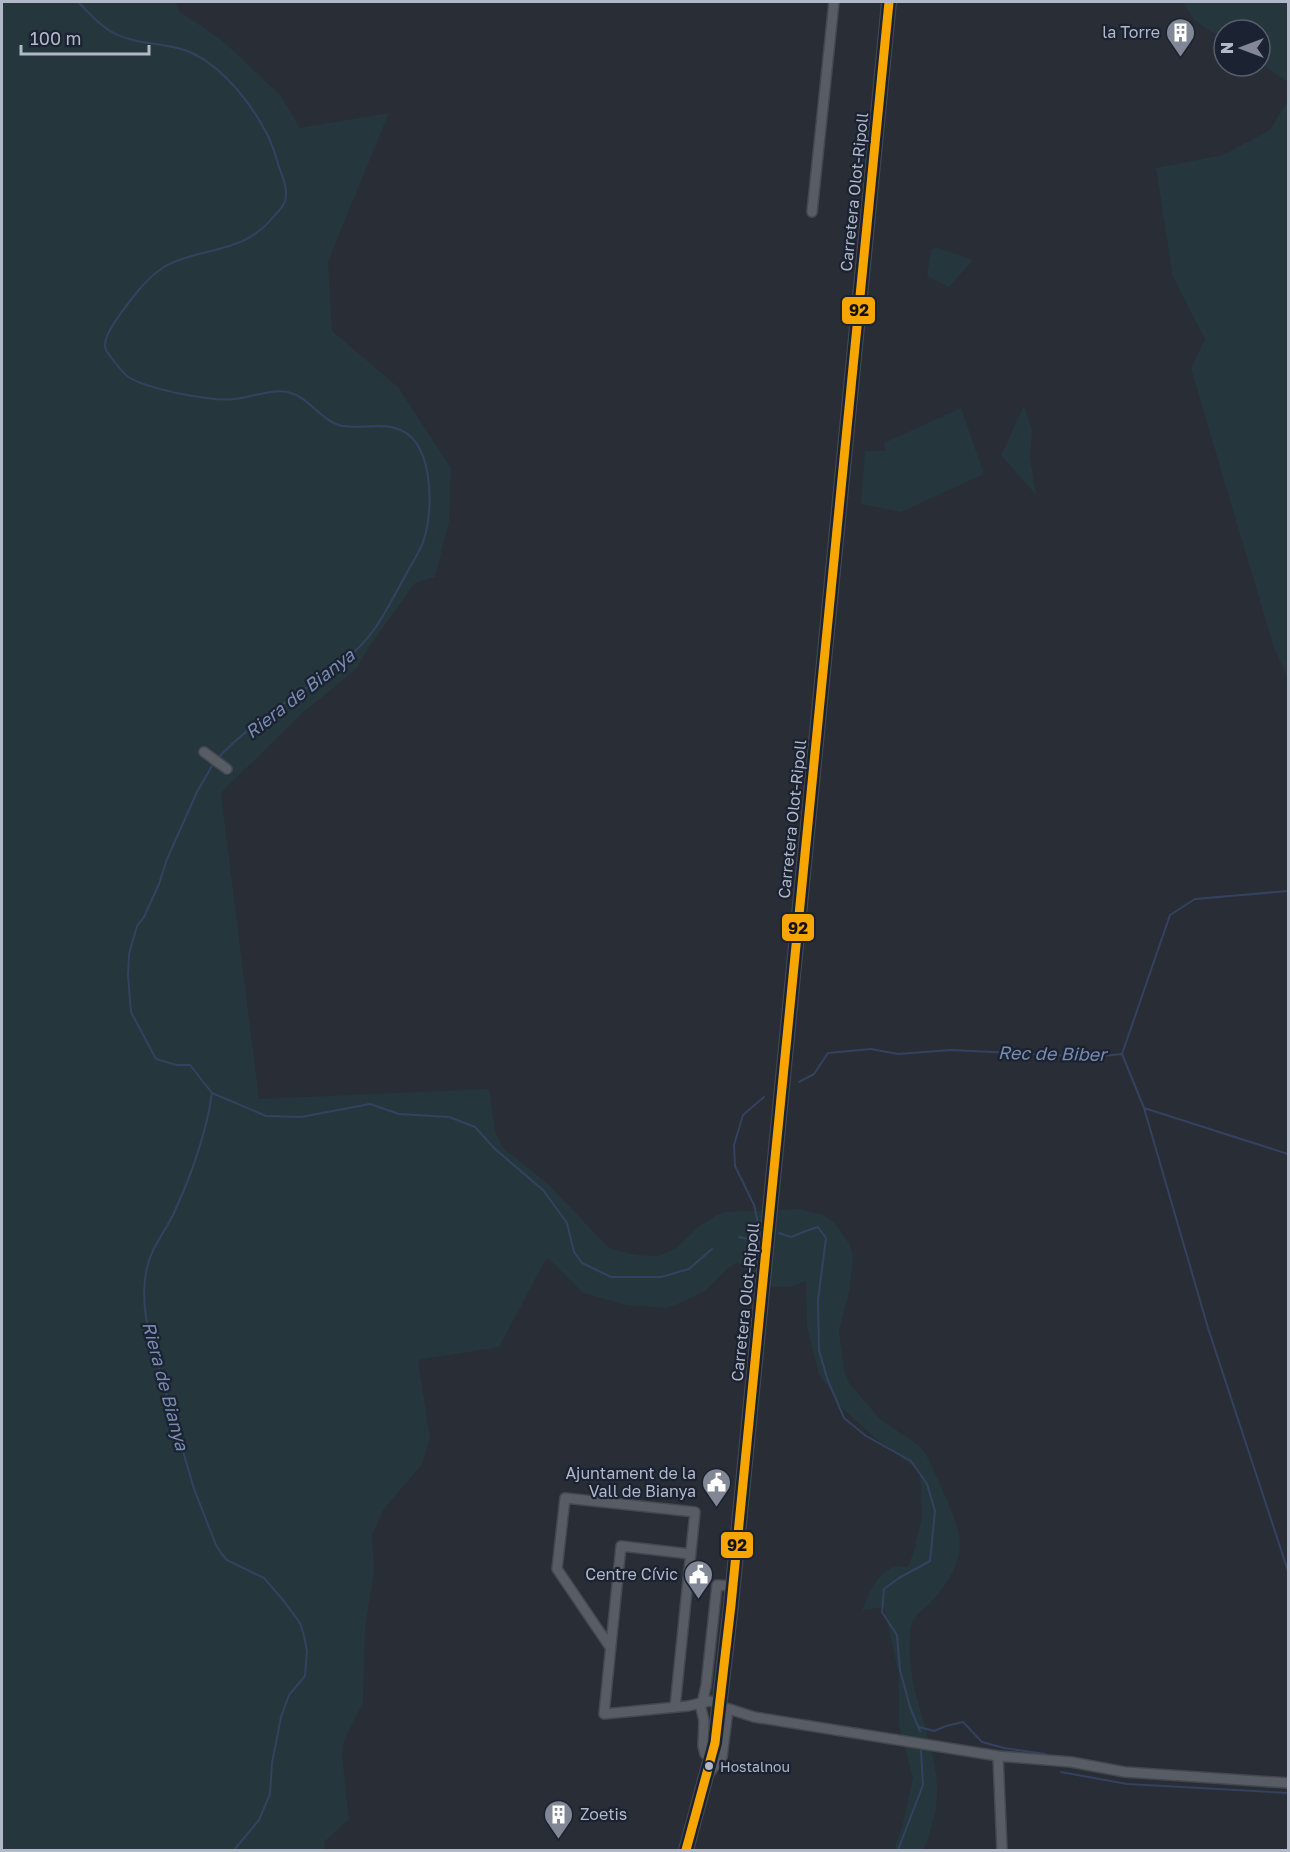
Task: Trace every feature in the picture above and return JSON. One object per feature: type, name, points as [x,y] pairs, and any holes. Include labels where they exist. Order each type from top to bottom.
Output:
[{"type":"main road","name":"Carretera Olot-Ripoll","points":[[686,1851],[722,1709],[732,1586],[889,2]]},
{"type":"street","points":[[812,212],[834,2]]},
{"type":"street","points":[[204,752],[227,769]]},
{"type":"street","points":[[610,1647],[557,1569],[565,1498],[695,1512],[675,1707]]},
{"type":"street","points":[[690,1554],[621,1546],[604,1714],[688,1706],[703,1702],[754,1717],[930,1747],[1071,1762],[1125,1772],[1288,1783]]},
{"type":"street","points":[[711,1759],[705,1754],[703,1746],[701,1711],[717,1585],[732,1586]]},
{"type":"street","points":[[688,1706],[709,1718],[722,1709]]},
{"type":"street","points":[[706,1776],[722,1757],[722,1709]]},
{"type":"street","points":[[998,1756],[1002,1851]]},
{"type":"shaded area","points":[[2,2],[175,2],[179,11],[223,41],[281,96],[300,128],[389,113],[328,261],[332,331],[398,387],[451,468],[449,521],[435,577],[415,583],[367,650],[357,668],[298,717],[221,793],[259,1099],[489,1089],[495,1131],[502,1147],[548,1184],[609,1248],[636,1255],[659,1256],[676,1248],[698,1227],[725,1212],[799,1209],[823,1215],[834,1222],[850,1245],[853,1258],[850,1288],[839,1330],[844,1370],[849,1383],[879,1418],[919,1446],[926,1454],[959,1534],[959,1551],[951,1576],[936,1597],[916,1616],[911,1628],[911,1667],[933,1756],[937,1785],[935,1813],[924,1850],[894,1850],[902,1827],[913,1778],[899,1725],[899,1675],[884,1607],[862,1610],[882,1574],[894,1567],[908,1567],[922,1516],[920,1472],[875,1438],[842,1408],[819,1374],[807,1326],[806,1281],[790,1287],[773,1287],[737,1262],[705,1291],[673,1306],[664,1308],[626,1305],[583,1293],[547,1257],[499,1347],[418,1360],[430,1438],[422,1464],[384,1509],[372,1535],[374,1572],[365,1629],[363,1702],[344,1740],[342,1755],[349,1819],[324,1842],[325,1850],[2,1850]]},
{"type":"shaded area","points":[[1183,2],[1288,2],[1288,82],[1272,71],[1272,18],[1212,18],[1212,32],[1194,20]]},
{"type":"shaded area","points":[[1288,100],[1288,678],[1275,651],[1191,369],[1205,339],[1173,277],[1156,168],[1223,155],[1270,130]]},
{"type":"shaded area","points":[[938,248],[973,260],[949,287],[927,276],[931,249]]},
{"type":"shaded area","points":[[1024,406],[1032,429],[1030,458],[1036,495],[1001,455]]},
{"type":"shaded area","points":[[961,408],[984,474],[901,512],[861,504],[865,451],[885,451],[884,443]]},
{"type":"waterway","name":"Riera de Bianya","points":[[78,2],[112,32],[132,40],[185,50],[217,69],[237,89],[262,124],[273,148],[286,189],[286,199],[281,208],[267,224],[249,238],[171,263],[150,278],[132,298],[110,331],[105,346],[110,356],[127,376],[163,390],[225,399],[287,392],[302,398],[335,424],[349,427],[395,428],[408,434],[417,445],[424,459],[428,476],[429,510],[423,542],[376,627],[347,659],[256,724],[217,759]]},
{"type":"waterway","name":"Riera de Bianya","points":[[213,764],[197,792],[167,859],[159,884],[144,917],[137,926],[129,954],[128,976],[131,1012],[156,1059],[176,1065],[190,1065],[212,1093],[202,1140],[192,1170],[173,1215],[151,1254],[147,1268],[144,1305],[151,1341],[194,1489],[216,1545],[227,1560],[264,1578],[283,1600],[300,1623],[307,1651],[305,1676],[289,1695],[281,1717],[272,1763],[270,1794],[259,1820],[234,1850]]},
{"type":"waterway","name":"Rec de Biber","points":[[799,1082],[814,1074],[828,1053],[871,1049],[898,1054],[951,1050],[1093,1057],[1122,1054],[1170,915],[1195,899],[1288,891]]},
{"type":"waterway","points":[[1122,1054],[1144,1108],[1288,1154]]},
{"type":"waterway","points":[[212,1093],[266,1116],[301,1117],[370,1104],[399,1114],[449,1117],[475,1127],[495,1149],[543,1190],[567,1223],[574,1252],[582,1263],[611,1277],[661,1277],[689,1269],[712,1249]]},
{"type":"waterway","points":[[739,1237],[749,1239],[759,1227],[754,1205],[735,1166],[734,1145],[743,1115],[764,1097]]},
{"type":"waterway","points":[[1144,1108],[1208,1328],[1288,1571]]},
{"type":"waterway","points":[[779,1233],[791,1237],[818,1227],[826,1238],[818,1300],[819,1350],[827,1378],[844,1418],[866,1436],[911,1461],[927,1484],[935,1511],[930,1561],[884,1589],[882,1612],[897,1635],[900,1670],[910,1707],[920,1731]]},
{"type":"waterway","points":[[919,1727],[934,1731],[963,1722],[982,1742],[1045,1754]]},
{"type":"waterway","points":[[898,1850],[923,1785],[921,1751]]},
{"type":"waterway","points":[[1061,1772],[1127,1784],[1288,1793]]},
{"type":"transit line","name":"92","points":[[686,1850],[715,1743],[731,1605],[889,2]]},
{"type":"place","name":"la Torre","points":[[1181,58]]},
{"type":"place","name":"Ajuntament de la Vall de Bianya","points":[[717,1508]]},
{"type":"place","name":"Centre Cívic","points":[[699,1600]]},
{"type":"place","name":"Hostalnou","points":[[709,1766]]},
{"type":"place","name":"Zoetis","points":[[559,1840]]}]
